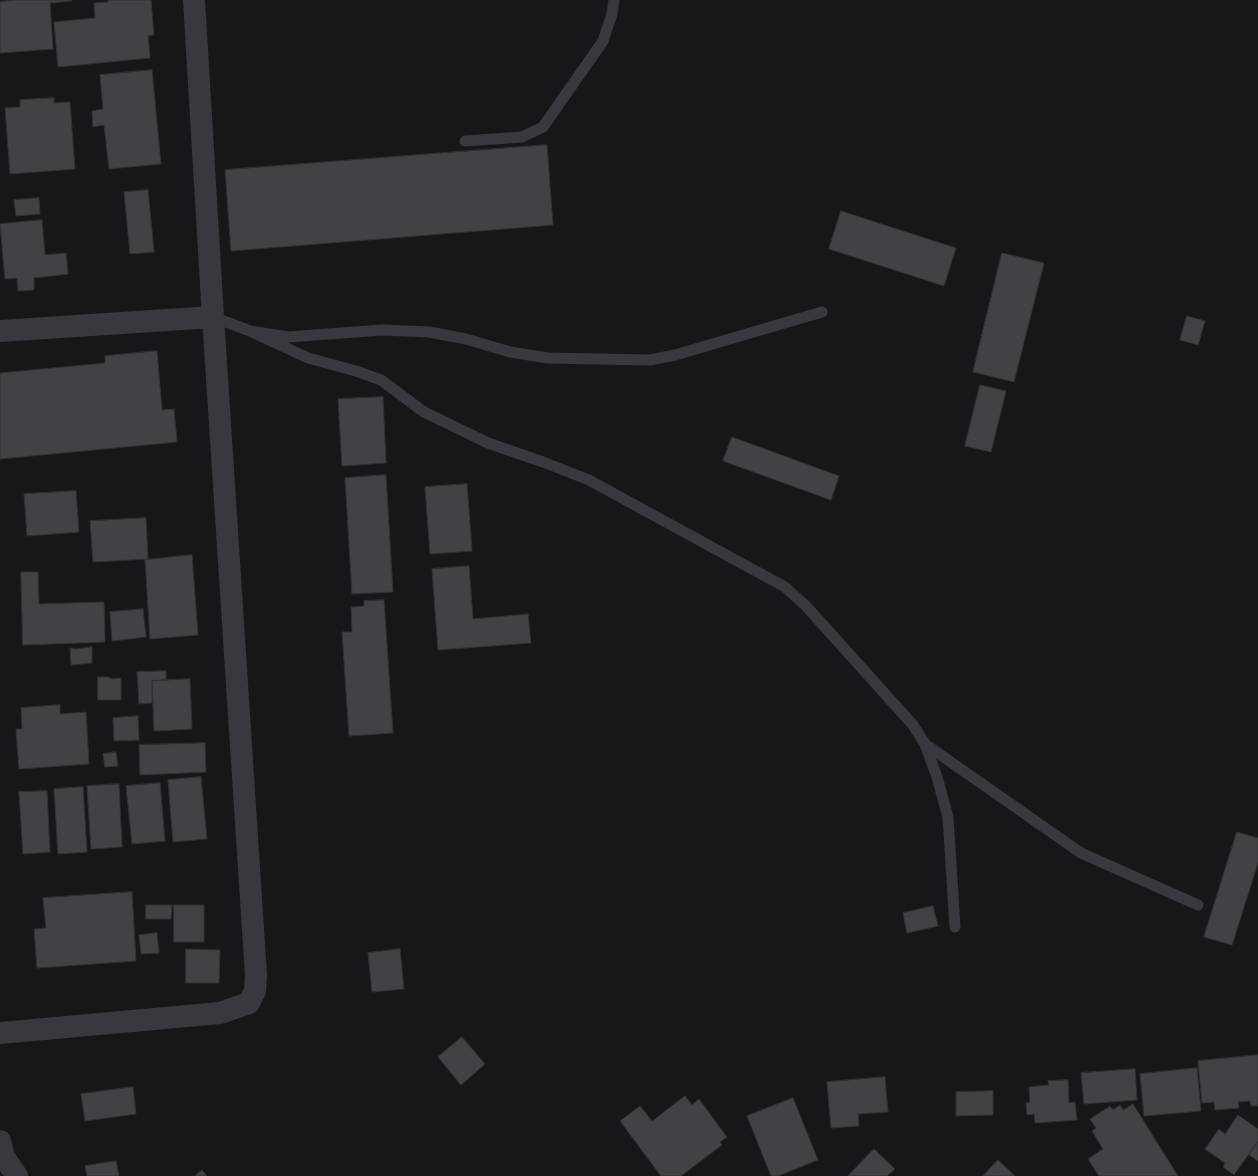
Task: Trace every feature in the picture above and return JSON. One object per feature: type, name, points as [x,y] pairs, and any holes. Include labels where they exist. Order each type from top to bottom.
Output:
[{"type":"street","points":[[0,1033],[220,1013],[249,1003],[255,991],[256,975],[194,0]]},
{"type":"street","points":[[0,331],[213,316]]},
{"type":"street","points":[[0,1141],[4,1157],[17,1176]]},
{"type":"lane","points":[[465,141],[522,137],[543,127],[603,42],[612,14],[614,0]]},
{"type":"lane","points":[[250,331],[288,336],[382,330],[429,332],[466,339],[510,352],[548,358],[650,360],[675,355],[822,312]]},
{"type":"lane","points":[[213,316],[308,358],[381,380],[424,412],[488,443],[589,480],[785,587],[806,606],[912,725],[925,744],[937,776],[948,817],[955,927]]},
{"type":"lane","points":[[925,744],[1081,853],[1198,904]]},
{"type":"building","points":[[15,0],[72,0],[50,3],[53,49],[0,53],[0,2]]},
{"type":"building","points":[[108,0],[151,0],[154,35],[148,36],[150,58],[58,67],[54,22],[95,18],[94,3],[108,2]]},
{"type":"building","points":[[152,70],[161,164],[109,169],[104,125],[93,127],[92,111],[103,109],[100,75]]},
{"type":"building","points":[[54,98],[54,103],[70,102],[75,169],[10,174],[5,108],[20,107],[20,100]]},
{"type":"building","points":[[547,145],[553,225],[231,251],[225,170]]},
{"type":"building","points":[[148,190],[154,252],[130,254],[124,192]]},
{"type":"building","points":[[39,198],[40,214],[16,216],[14,200]]},
{"type":"building","points":[[841,211],[956,248],[944,286],[829,249]]},
{"type":"building","points":[[42,220],[45,255],[66,253],[68,274],[34,278],[34,290],[18,291],[17,278],[5,279],[0,224]]},
{"type":"building","points":[[1002,253],[1044,263],[1014,382],[973,372]]},
{"type":"building","points":[[1187,316],[1205,321],[1198,345],[1180,340]]},
{"type":"building","points":[[157,351],[162,410],[174,409],[177,442],[0,459],[0,373],[105,363],[105,356]]},
{"type":"building","points":[[980,385],[1006,391],[991,452],[965,446]]},
{"type":"building","points":[[383,397],[386,463],[342,466],[338,399]]},
{"type":"building","points":[[732,437],[839,476],[831,500],[723,461]]},
{"type":"building","points":[[386,475],[393,592],[352,594],[345,478]]},
{"type":"building","points":[[467,484],[472,551],[430,554],[425,487]]},
{"type":"building","points":[[76,491],[79,532],[27,536],[24,494]]},
{"type":"building","points":[[146,518],[148,559],[93,562],[90,521]]},
{"type":"building","points":[[192,555],[198,635],[150,639],[145,560]]},
{"type":"building","points":[[469,566],[473,619],[528,614],[531,643],[438,650],[432,569]]},
{"type":"building","points":[[21,572],[38,572],[39,604],[104,602],[105,642],[23,645]]},
{"type":"building","points":[[384,600],[393,733],[349,736],[342,632],[352,632],[351,607],[364,606],[364,601]]},
{"type":"building","points":[[143,609],[146,637],[112,641],[110,612]]},
{"type":"building","points":[[92,647],[92,663],[71,665],[70,648]]},
{"type":"building","points":[[166,671],[166,680],[152,681],[152,703],[139,704],[137,672]]},
{"type":"building","points":[[98,677],[121,678],[121,700],[98,700]]},
{"type":"building","points":[[190,679],[192,729],[154,731],[152,681]]},
{"type":"building","points":[[60,705],[60,714],[86,712],[89,764],[19,769],[16,729],[22,729],[21,708]]},
{"type":"building","points":[[138,716],[139,740],[114,741],[113,718]]},
{"type":"building","points":[[205,743],[206,772],[140,775],[139,745]]},
{"type":"building","points":[[116,752],[118,766],[105,767],[103,754]]},
{"type":"building","points":[[201,777],[207,839],[173,842],[168,780]]},
{"type":"building","points":[[160,783],[165,841],[132,844],[126,786]]},
{"type":"building","points":[[119,784],[122,847],[91,849],[87,786]]},
{"type":"building","points":[[83,787],[87,852],[58,854],[54,789]]},
{"type":"building","points":[[47,791],[50,852],[23,854],[19,792]]},
{"type":"building","points":[[1237,832],[1258,838],[1258,863],[1232,945],[1204,937]]},
{"type":"building","points":[[132,892],[136,961],[37,968],[34,929],[46,928],[43,898]]},
{"type":"building","points":[[146,905],[172,905],[171,919],[146,919]]},
{"type":"building","points":[[174,905],[204,905],[204,942],[174,942]]},
{"type":"building","points":[[933,906],[938,926],[907,933],[903,913]]},
{"type":"building","points":[[157,933],[159,953],[141,954],[139,935]]},
{"type":"building","points":[[186,949],[220,950],[219,983],[186,983]]},
{"type":"building","points":[[400,949],[404,989],[372,992],[368,953]]},
{"type":"building","points":[[462,1037],[485,1064],[461,1085],[438,1057]]},
{"type":"building","points":[[1258,1055],[1258,1106],[1251,1106],[1250,1101],[1238,1102],[1239,1108],[1215,1110],[1214,1102],[1202,1103],[1198,1061]]},
{"type":"building","points":[[1197,1068],[1201,1111],[1144,1116],[1140,1074]]},
{"type":"building","points":[[1135,1069],[1137,1100],[1084,1104],[1081,1073]]},
{"type":"building","points":[[885,1077],[888,1112],[858,1114],[859,1126],[831,1128],[827,1082]]},
{"type":"building","points":[[1068,1080],[1069,1103],[1075,1102],[1077,1120],[1035,1123],[1034,1114],[1027,1115],[1026,1103],[1030,1102],[1029,1087],[1049,1085],[1048,1081]]},
{"type":"building","points":[[133,1087],[136,1114],[85,1121],[81,1094]]},
{"type":"building","points":[[993,1091],[993,1115],[956,1116],[956,1092]]},
{"type":"building","points":[[685,1096],[692,1105],[699,1099],[727,1137],[720,1142],[722,1145],[681,1176],[661,1176],[620,1121],[640,1106],[652,1121]]},
{"type":"building","points":[[793,1098],[818,1160],[778,1176],[771,1176],[747,1116]]},
{"type":"building","points":[[1133,1104],[1178,1176],[1099,1176],[1088,1159],[1103,1149],[1092,1131],[1096,1128],[1090,1119],[1110,1106],[1113,1110],[1120,1105],[1123,1110]]},
{"type":"building","points":[[1238,1115],[1258,1129],[1258,1141],[1234,1175],[1223,1167],[1225,1163],[1205,1149],[1219,1129],[1225,1134]]},
{"type":"building","points":[[1258,1142],[1258,1161],[1249,1155]]},
{"type":"building","points":[[874,1149],[895,1169],[887,1176],[848,1176]]},
{"type":"building","points":[[998,1160],[1015,1176],[983,1176]]},
{"type":"building","points":[[116,1161],[119,1176],[87,1176],[85,1166]]},
{"type":"building","points":[[202,1170],[207,1176],[195,1176]]}]
